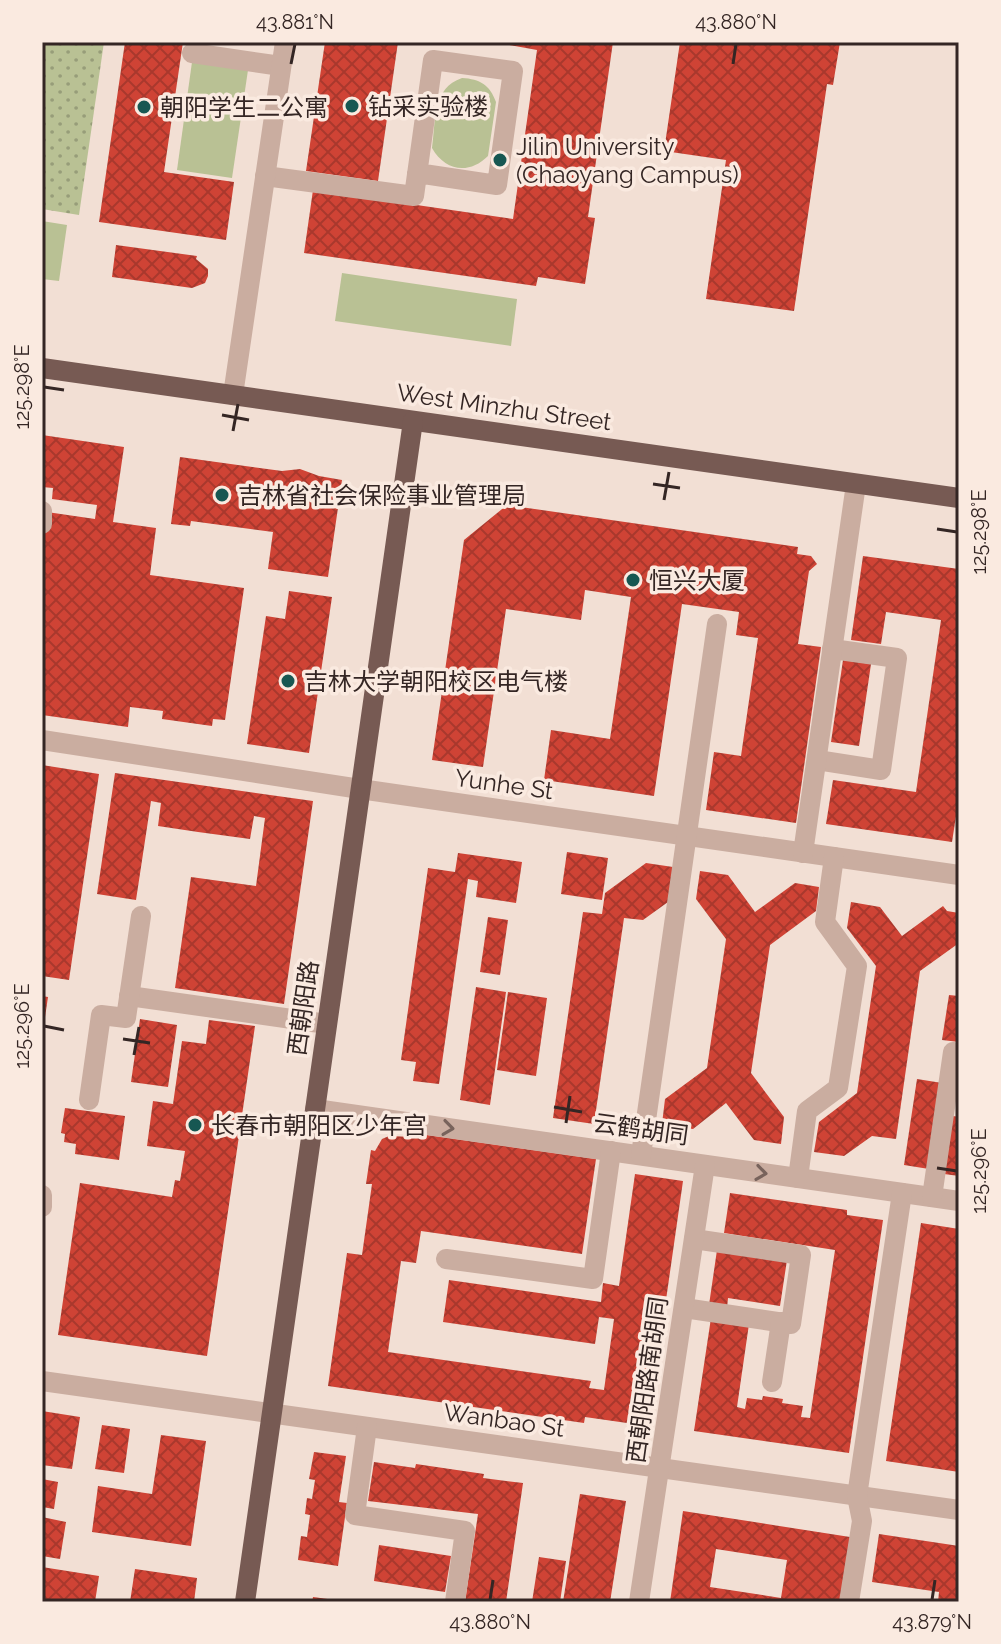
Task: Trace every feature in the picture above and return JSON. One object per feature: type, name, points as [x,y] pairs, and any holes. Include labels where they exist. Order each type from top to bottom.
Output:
[{"type":"main road","name":"West Minzhu Street","points":[[42,368],[959,498]]},
{"type":"main road","name":"西朝阳路","points":[[245,1602],[413,421]]},
{"type":"street","points":[[233,395],[285,42]]},
{"type":"street","points":[[192,53],[281,66]]},
{"type":"street","points":[[265,176],[414,196],[417,173],[433,60],[513,71],[497,185],[417,173]]},
{"type":"street","points":[[803,853],[856,484]]},
{"type":"street","points":[[42,511],[42,524]]},
{"type":"street","points":[[641,1155],[717,624]]},
{"type":"street","points":[[817,760],[881,770],[897,658],[832,649]]},
{"type":"street","name":"Yunhe St","points":[[42,740],[959,875]]},
{"type":"street","points":[[798,1178],[807,1111],[838,1088],[857,966],[825,922],[834,857]]},
{"type":"street","points":[[89,1100],[101,1015],[126,1018],[141,916]]},
{"type":"street","points":[[129,996],[327,1024]]},
{"type":"street","points":[[932,1197],[953,1052]]},
{"type":"street","name":"云鹤胡同","points":[[315,1109],[959,1201]]},
{"type":"street","points":[[446,1259],[593,1279],[611,1151]]},
{"type":"street","name":"西朝阳路南胡同","points":[[639,1602],[705,1165]]},
{"type":"street","points":[[849,1602],[862,1521],[857,1496],[902,1193]]},
{"type":"street","points":[[42,1195],[42,1207]]},
{"type":"street","points":[[684,1308],[791,1324],[801,1255],[694,1239]]},
{"type":"street","points":[[772,1382],[781,1322]]},
{"type":"street","name":"Wanbao St","points":[[42,1381],[959,1510]]},
{"type":"street","points":[[367,1427],[355,1515],[465,1531],[455,1602]]},
{"type":"green space","points":[[42,42],[104,42],[79,215],[42,209]]},
{"type":"green space","points":[[192,62],[248,70],[232,178],[177,170]]},
{"type":"green space","points":[[462,78],[484,84],[496,102],[488,156],[473,166],[458,168],[444,162],[432,148],[440,97],[445,89]]},
{"type":"green space","points":[[42,221],[67,225],[59,281],[42,279]]},
{"type":"green space","points":[[342,273],[517,299],[511,346],[335,321]]},
{"type":"building","name":"朝阳学生二公寓","points":[[125,42],[183,42],[164,172],[234,182],[226,240],[99,222]]},
{"type":"building","name":"钻采实验楼","points":[[325,42],[398,42],[378,181],[306,171]]},
{"type":"building","points":[[493,42],[613,42],[588,217],[595,218],[585,284],[538,277],[536,286],[304,253],[313,190],[513,219],[537,50]]},
{"type":"building","points":[[680,42],[840,42],[833,85],[827,84],[794,311],[706,299],[726,160],[664,151]]},
{"type":"building","points":[[116,245],[197,256],[196,259],[208,269],[208,276],[205,283],[192,288],[112,277]]},
{"type":"building","points":[[42,435],[124,447],[113,522],[156,528],[150,575],[244,588],[225,720],[213,719],[212,726],[162,719],[163,711],[130,707],[128,727],[42,715],[42,545],[47,512],[95,519],[97,505],[52,499],[53,488],[42,487]]},
{"type":"building","points":[[180,457],[282,471],[300,469],[342,480],[328,577],[268,569],[273,532],[191,521],[190,526],[171,524]]},
{"type":"building","points":[[507,505],[798,547],[797,554],[811,556],[817,564],[809,571],[798,644],[821,647],[796,823],[706,810],[714,752],[741,756],[758,638],[736,635],[739,612],[682,604],[654,796],[544,780],[551,730],[610,739],[631,597],[585,590],[581,620],[506,609],[483,767],[432,760],[464,540]]},
{"type":"building","points":[[863,556],[959,569],[959,797],[952,842],[826,824],[833,780],[916,792],[941,620],[886,612],[881,644],[851,640]]},
{"type":"building","name":"吉林大学朝阳校区电气楼","points":[[289,591],[332,597],[309,753],[247,744],[266,616],[285,619]]},
{"type":"building","points":[[843,660],[871,664],[859,746],[831,742]]},
{"type":"building","points":[[42,765],[99,774],[69,980],[42,976]]},
{"type":"building","points":[[115,773],[313,801],[284,1004],[175,988],[191,877],[256,886],[265,818],[254,816],[250,839],[198,832],[158,826],[161,803],[151,801],[136,900],[97,894]]},
{"type":"building","points":[[567,852],[608,858],[602,900],[561,894]]},
{"type":"building","points":[[458,853],[522,862],[516,903],[476,897],[478,881],[468,879],[439,1084],[413,1081],[416,1062],[401,1060],[428,868],[455,872]]},
{"type":"building","points":[[646,863],[673,867],[668,902],[643,920],[624,918],[594,1124],[553,1118],[583,912],[602,914],[605,893]]},
{"type":"building","points":[[700,871],[728,875],[755,912],[795,883],[819,887],[816,911],[770,945],[751,1073],[784,1117],[781,1144],[754,1140],[726,1103],[693,1129],[662,1124],[665,1099],[707,1068],[726,939],[696,899]]},
{"type":"building","points":[[851,902],[880,907],[902,936],[943,906],[947,911],[959,913],[959,943],[920,971],[896,1139],[872,1136],[844,1156],[814,1152],[819,1122],[857,1093],[876,966],[847,928]]},
{"type":"building","points":[[488,917],[508,920],[500,975],[480,972]]},
{"type":"building","points":[[476,987],[506,992],[490,1105],[460,1100]]},
{"type":"building","points":[[508,992],[547,998],[536,1076],[497,1070]]},
{"type":"building","points":[[949,995],[959,996],[959,1042],[942,1040]]},
{"type":"building","points":[[42,996],[48,997],[44,1024],[42,1024]]},
{"type":"building","points":[[140,1019],[177,1025],[168,1087],[131,1082]]},
{"type":"building","points":[[209,1020],[255,1026],[207,1356],[58,1335],[80,1183],[172,1197],[175,1180],[180,1181],[185,1151],[147,1146],[153,1101],[173,1104],[182,1041],[206,1044]]},
{"type":"building","points":[[917,1079],[942,1083],[929,1169],[904,1165]]},
{"type":"building","points":[[65,1108],[125,1116],[119,1160],[75,1154],[76,1144],[64,1142],[65,1134],[61,1133]]},
{"type":"building","points":[[953,1116],[959,1117],[959,1176],[944,1174]]},
{"type":"building","points":[[413,1133],[596,1159],[582,1254],[421,1231],[416,1263],[401,1261],[388,1352],[591,1381],[589,1388],[604,1390],[614,1319],[599,1317],[595,1344],[443,1322],[449,1280],[601,1302],[603,1283],[619,1286],[635,1174],[683,1181],[648,1426],[585,1417],[584,1423],[328,1386],[347,1253],[362,1255],[372,1184],[366,1184],[371,1150],[375,1151],[382,1139],[389,1136],[413,1137]]},
{"type":"building","points":[[730,1193],[847,1210],[847,1215],[883,1220],[849,1453],[694,1431],[711,1318],[749,1324],[737,1407],[745,1409],[747,1398],[762,1400],[763,1396],[783,1399],[782,1403],[803,1406],[801,1417],[810,1418],[835,1250],[724,1233]]},
{"type":"building","points":[[921,1223],[959,1229],[959,1472],[886,1461]]},
{"type":"building","points":[[717,1250],[787,1260],[780,1306],[728,1298],[727,1308],[709,1305]]},
{"type":"building","points":[[42,1411],[80,1417],[72,1469],[42,1465]]},
{"type":"building","points":[[102,1425],[130,1429],[124,1473],[95,1469]]},
{"type":"building","points":[[161,1435],[206,1441],[191,1546],[92,1532],[98,1486],[152,1494]]},
{"type":"building","points":[[314,1452],[346,1456],[339,1502],[347,1503],[338,1566],[298,1560],[301,1536],[307,1537],[310,1515],[305,1514],[307,1498],[312,1499],[315,1480],[309,1479]]},
{"type":"building","points":[[374,1462],[415,1468],[416,1464],[523,1483],[506,1602],[465,1602],[478,1514],[368,1501]]},
{"type":"building","points":[[42,1479],[58,1482],[54,1509],[42,1507]]},
{"type":"building","points":[[580,1494],[626,1501],[610,1602],[563,1602]]},
{"type":"building","points":[[683,1511],[850,1537],[840,1602],[670,1602]],"holes":[[[716,1549],[787,1560],[781,1598],[710,1587]]]},
{"type":"building","points":[[42,1517],[66,1522],[60,1559],[42,1556]]},
{"type":"building","points":[[879,1534],[959,1546],[959,1602],[938,1602],[939,1592],[872,1582]]},
{"type":"building","points":[[379,1545],[451,1556],[445,1592],[374,1581]]},
{"type":"building","points":[[539,1557],[566,1561],[560,1602],[532,1602]]},
{"type":"building","points":[[42,1567],[99,1576],[95,1602],[42,1602]]},
{"type":"building","points":[[135,1569],[197,1578],[194,1602],[130,1602]]},
{"type":"building","points":[[313,1597],[335,1600],[335,1602],[312,1602]]},
{"type":"place","name":"钻采实验楼","points":[[352,106]]},
{"type":"place","name":"朝阳学生二公寓","points":[[144,107]]},
{"type":"place","name":"Jilin University (Chaoyang Campus)","points":[[500,160]]},
{"type":"place","name":"吉林省社会保险事业管理局","points":[[222,495]]},
{"type":"place","name":"恒兴大厦","points":[[633,580]]},
{"type":"place","name":"吉林大学朝阳校区电气楼","points":[[288,681]]},
{"type":"place","name":"长春市朝阳区少年宫","points":[[195,1125]]}]
